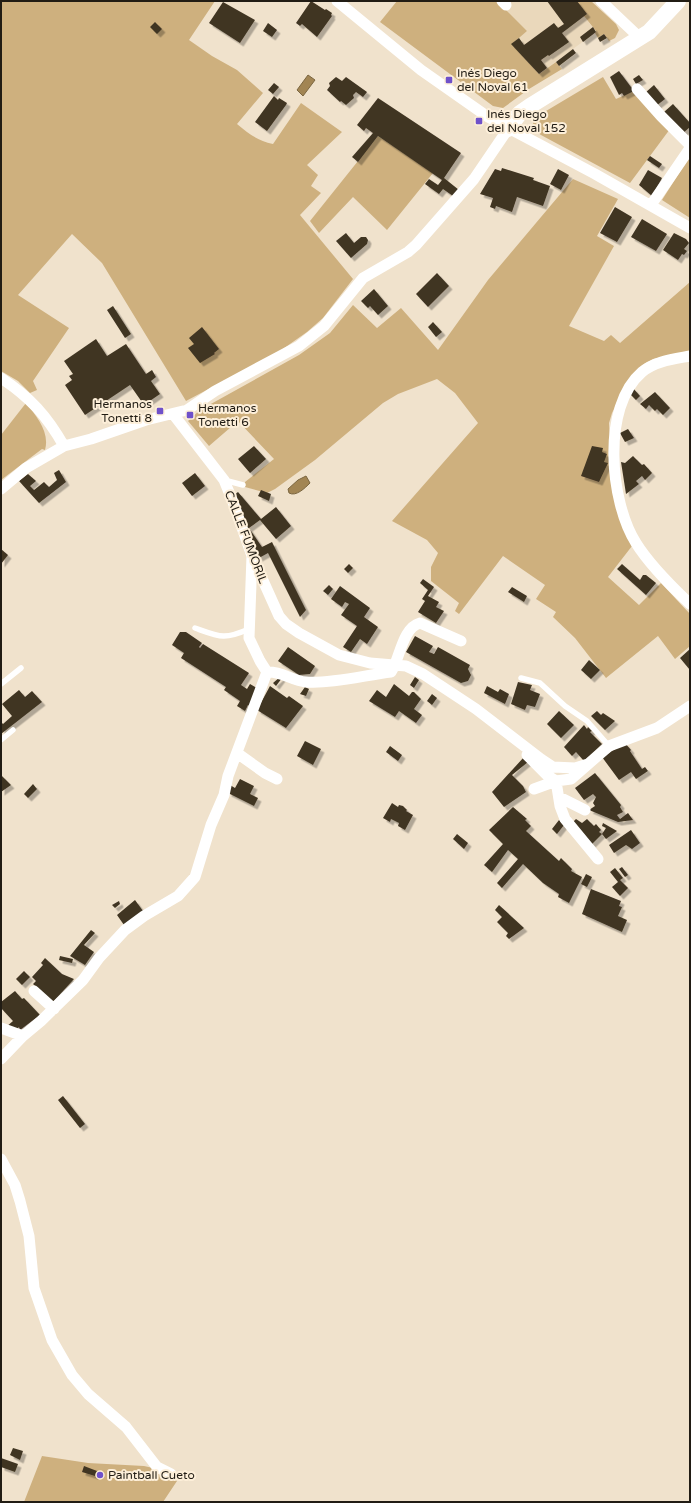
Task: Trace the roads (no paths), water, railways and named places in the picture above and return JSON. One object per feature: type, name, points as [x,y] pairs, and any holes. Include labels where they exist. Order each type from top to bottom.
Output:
[{"type":"main road","points":[[508,129],[520,113],[530,106],[640,38],[653,28],[678,1]]},
{"type":"street","points":[[337,1],[421,70],[467,103],[508,129],[651,205],[690,228]]},
{"type":"street","points":[[600,1],[640,38]]},
{"type":"street","points":[[637,89],[690,145]]},
{"type":"street","points":[[1,489],[26,468],[64,446],[91,439],[146,420],[187,410],[214,391],[299,346],[324,326],[363,278],[408,252],[432,228],[474,179],[508,129]]},
{"type":"street","points":[[651,205],[690,148]]},
{"type":"street","points":[[690,356],[652,365],[641,372],[618,411],[614,437],[616,483],[626,523],[635,542],[644,554],[690,604]]},
{"type":"street","points":[[1,378],[31,400],[44,415],[64,446]]},
{"type":"street","name":"CALLE FUMORIL","points":[[173,414],[224,480],[252,556],[278,612],[286,624],[299,633],[339,655],[370,663],[406,666],[424,674],[470,704],[541,759],[553,766],[575,768],[588,764]]},
{"type":"street","points":[[252,556],[249,638],[267,672]]},
{"type":"street","points":[[267,672],[279,672],[296,680],[314,683],[390,672],[396,665],[405,638],[416,624],[426,624],[462,641]]},
{"type":"street","points":[[1,1059],[23,1036],[54,1009],[83,980],[99,958],[125,930],[144,916],[178,896],[195,877],[201,854],[267,672]]},
{"type":"street","points":[[534,789],[556,781],[570,779],[609,746],[657,728],[690,706]]},
{"type":"street","name":"CALLE FUMORIL","points":[[502,728],[531,760],[556,781]]},
{"type":"street","points":[[237,753],[265,773],[277,779]]},
{"type":"street","points":[[556,781],[566,819],[598,859]]},
{"type":"street","points":[[559,797],[585,810]]},
{"type":"street","points":[[34,991],[54,1009]]},
{"type":"street","points":[[1,1028],[23,1036]]},
{"type":"street","points":[[1,1159],[15,1185],[30,1236],[34,1288],[52,1340],[72,1375],[84,1389],[126,1427],[157,1467],[171,1474]]},
{"type":"lane","points":[[224,480],[243,485]]},
{"type":"lane","points":[[195,628],[222,638],[234,636],[249,630]]},
{"type":"lane","points":[[1,684],[21,668]]},
{"type":"lane","points":[[521,678],[540,683],[565,706],[587,721],[609,746]]},
{"type":"lane","points":[[1,740],[13,730]]},
{"type":"place","name":"Inés Diego del Noval 61","points":[[449,80]]},
{"type":"place","name":"Inés Diego del Noval 152","points":[[479,121]]},
{"type":"place","name":"Hermanos Tonetti 8","points":[[160,411]]},
{"type":"place","name":"Hermanos Tonetti 6","points":[[190,415]]},
{"type":"place","name":"Paintball Cueto","points":[[100,1475]]}]
